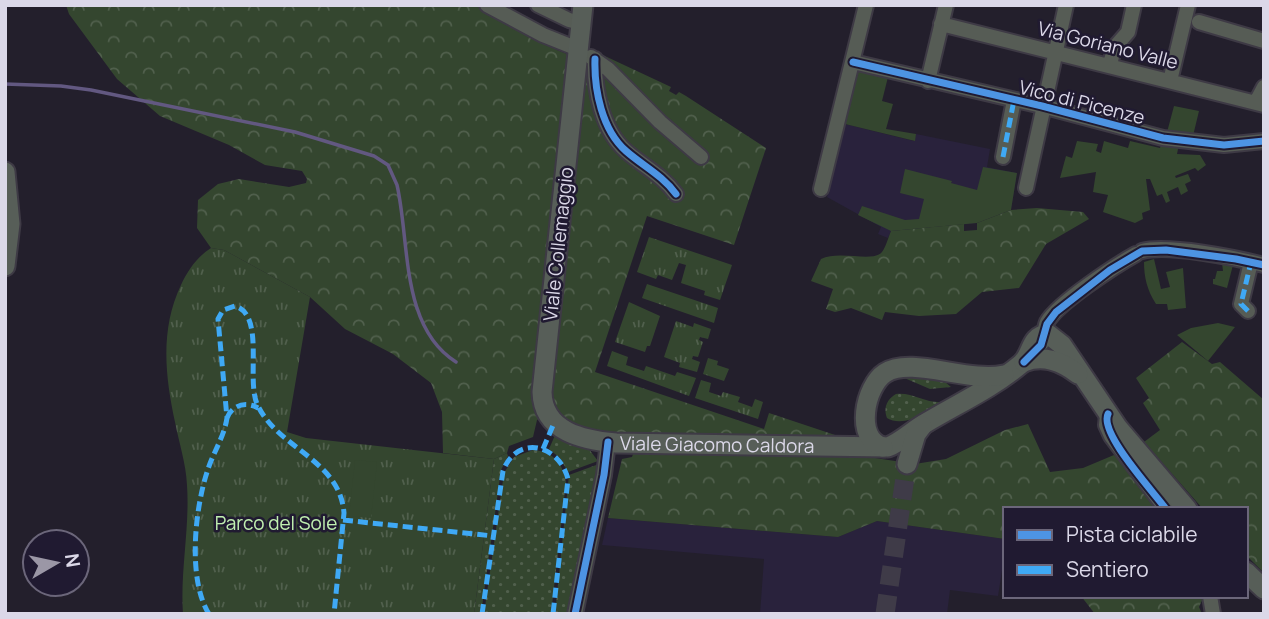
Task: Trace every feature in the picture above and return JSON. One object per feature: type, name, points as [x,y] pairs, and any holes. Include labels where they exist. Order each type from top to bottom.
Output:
[{"type":"main road","name":"Viale Collemaggio","points":[[582,14],[584,54],[542,397],[547,413],[561,428],[582,437],[608,442]]},
{"type":"main road","points":[[5,172],[9,236],[5,266]]},
{"type":"main road","points":[[867,410],[869,435],[876,444],[889,446],[905,455],[907,464],[916,434],[925,423],[951,410],[1016,368],[1034,340],[1044,334],[1052,335],[1059,341],[1085,382],[1138,454],[1185,507]]},
{"type":"main road","points":[[945,373],[980,378],[1037,359],[1061,363],[1085,382]]},
{"type":"main road","name":"Viale Giacomo Caldora","points":[[826,447],[840,444],[852,437],[867,410],[876,382],[887,372],[906,368],[945,373]]},
{"type":"main road","points":[[945,373],[954,379],[958,391],[958,403],[951,410]]},
{"type":"main road","name":"Viale Giacomo Caldora","points":[[608,442],[889,446]]},
{"type":"main road","points":[[1248,574],[1264,589]]},
{"type":"street","points":[[487,5],[608,69],[660,122],[701,157]]},
{"type":"street","points":[[538,5],[582,14]]},
{"type":"street","points":[[821,189],[866,5]]},
{"type":"street","points":[[928,81],[946,5]]},
{"type":"street","points":[[1026,188],[1066,5]]},
{"type":"street","points":[[1110,65],[1114,48],[1128,32],[1134,5]]},
{"type":"street","points":[[1170,81],[1190,17],[1264,41]]},
{"type":"street","name":"Via Goriano Valle","points":[[941,24],[1260,104]]},
{"type":"street","points":[[584,54],[613,135],[624,149],[660,175],[677,194]]},
{"type":"street","name":"Vico di Picenze","points":[[853,62],[1179,141],[1224,145],[1264,141]]},
{"type":"street","points":[[1260,104],[1264,87]]},
{"type":"street","points":[[1003,157],[1014,100]]},
{"type":"street","points":[[1044,334],[1048,321],[1058,310],[1110,270],[1139,253],[1153,249],[1257,264],[1241,304],[1248,311]]},
{"type":"street","points":[[1108,414],[1105,422],[1111,436],[1164,507]]},
{"type":"street","points":[[575,614],[604,475],[608,442]]},
{"type":"shaded area","points":[[845,124],[914,141],[916,134],[990,149],[987,167],[1017,173],[1011,210],[977,223],[891,231],[888,238],[878,234],[881,227],[827,197]]},
{"type":"shaded area","points":[[608,518],[838,537],[877,521],[1003,539],[1003,565],[998,596],[950,590],[947,614],[760,614],[764,559],[602,545]]},
{"type":"green space","points":[[66,5],[476,5],[557,50],[589,63],[592,50],[671,87],[669,91],[686,96],[766,148],[734,245],[647,216],[595,372],[764,429],[769,413],[838,436],[832,440],[609,435],[574,423],[555,410],[537,420],[533,437],[509,446],[507,453],[494,459],[443,453],[442,412],[431,383],[393,354],[345,329],[310,297],[224,250],[211,248],[197,228],[198,200],[218,184],[239,179],[289,187],[306,183],[307,179],[302,171],[265,165],[229,145],[160,116],[117,79],[69,14]]},
{"type":"green space","points":[[859,68],[915,82],[888,77],[882,101],[893,104],[886,129],[916,134],[915,141],[845,124]]},
{"type":"green space","points":[[1174,106],[1199,111],[1192,140],[1166,136]]},
{"type":"green space","points":[[1077,141],[1098,144],[1096,151],[1101,153],[1104,141],[1128,148],[1130,141],[1160,148],[1162,141],[1179,144],[1177,154],[1200,155],[1206,165],[1198,171],[1195,168],[1175,176],[1176,178],[1188,174],[1191,181],[1185,184],[1188,191],[1181,195],[1178,187],[1167,192],[1170,201],[1166,203],[1162,194],[1157,196],[1150,179],[1146,179],[1150,210],[1142,213],[1143,219],[1135,223],[1103,212],[1108,195],[1093,192],[1096,172],[1060,178],[1066,156],[1072,158]]},
{"type":"green space","points":[[983,167],[1017,173],[1011,210],[977,223],[891,231],[858,215],[862,206],[905,220],[919,219],[924,199],[900,193],[905,169],[977,190]]},
{"type":"green space","points":[[1037,208],[1083,212],[1089,219],[1046,244],[1019,288],[982,292],[956,314],[919,316],[885,312],[882,320],[851,308],[835,312],[826,309],[833,289],[811,281],[821,259],[878,255],[891,231],[964,224],[964,231],[977,230],[977,223],[1011,210]]},
{"type":"green space","points":[[649,237],[732,265],[720,300],[704,295],[705,291],[681,283],[686,265],[679,263],[672,280],[658,275],[656,279],[637,272]]},
{"type":"green space","name":"Parco del Sole","points":[[211,248],[224,250],[310,297],[287,432],[306,438],[494,459],[474,614],[183,614],[187,485],[169,387],[167,336],[174,302],[184,279],[197,260]]},
{"type":"green space","points":[[1154,259],[1161,289],[1170,287],[1166,272],[1183,268],[1186,308],[1168,310],[1167,304],[1156,304],[1148,289],[1144,268],[1144,262]]},
{"type":"green space","points":[[1222,263],[1233,265],[1227,288],[1213,284],[1217,271],[1223,271]]},
{"type":"green space","points":[[647,284],[718,308],[714,323],[642,298]]},
{"type":"green space","points":[[629,302],[660,316],[650,346],[647,346],[645,352],[615,342]]},
{"type":"green space","points":[[676,321],[711,329],[708,339],[700,337],[699,340],[703,342],[698,357],[693,356],[692,359],[700,362],[697,372],[679,367],[680,363],[664,357]]},
{"type":"green space","points":[[1218,323],[1235,327],[1208,361],[1177,335],[1191,328]]},
{"type":"green space","points":[[1182,342],[1212,364],[1220,362],[1264,400],[1264,573],[1248,557],[1248,507],[1201,507],[1144,442],[1160,430],[1143,403],[1149,398],[1136,378]]},
{"type":"green space","points":[[612,351],[628,357],[626,365],[644,371],[646,366],[675,376],[677,372],[696,378],[689,396],[607,366]]},
{"type":"green space","points":[[708,358],[729,369],[724,381],[703,374]]},
{"type":"green space","points":[[902,377],[945,382],[951,387],[930,389]]},
{"type":"green space","points":[[701,380],[711,383],[709,392],[721,396],[723,392],[740,397],[738,402],[752,407],[755,399],[763,402],[758,419],[695,398]]},
{"type":"green space","points":[[896,394],[944,402],[946,406],[916,418],[893,421],[887,418],[886,407]]},
{"type":"green space","points":[[1028,424],[1050,472],[1083,468],[1114,455],[1154,485],[1173,507],[1003,507],[1003,539],[877,521],[838,537],[608,518],[622,459],[632,457],[634,451],[875,458],[915,464],[946,459],[1005,430]]},
{"type":"green space","points":[[556,433],[588,448],[598,461],[568,472],[560,458],[549,449]]},
{"type":"green space","points":[[533,450],[556,459],[566,482],[551,614],[484,614],[504,473],[514,457]]},
{"type":"green space","points":[[507,453],[501,470],[481,614],[474,614],[494,459]]},
{"type":"green space","points":[[355,460],[377,462],[371,518],[349,516]]},
{"type":"green space","points":[[599,464],[571,614],[555,614],[569,475]]},
{"type":"green space","points":[[1083,598],[1203,598],[1199,607],[1202,614],[1095,614]]},
{"type":"waterway","points":[[5,84],[91,90],[295,132],[374,156],[388,165],[397,185],[410,281],[416,305],[425,327],[438,347],[456,362]]},
{"type":"tunnel","points":[[885,614],[907,464]]},
{"type":"marked path","points":[[1003,157],[1014,100]]},
{"type":"marked path","points":[[1248,311],[1241,304],[1251,262]]},
{"type":"marked path","points":[[209,614],[198,582],[195,543],[203,485],[227,418],[218,319],[223,310],[235,306],[244,312],[250,322],[253,382],[258,406],[280,433],[321,467],[340,495],[344,513],[334,614]]},
{"type":"marked path","points":[[227,418],[232,410],[240,405],[258,408]]},
{"type":"marked path","points":[[543,449],[554,423]]},
{"type":"marked path","points":[[482,614],[503,471],[509,459],[527,448],[547,451],[563,467],[568,479],[553,614]]},
{"type":"marked path","points":[[343,520],[493,536]]},
{"type":"cycle path","points":[[595,59],[598,96],[611,132],[626,151],[659,176],[676,194]]},
{"type":"cycle path","points":[[853,62],[1042,106],[1163,138],[1224,145],[1264,141]]},
{"type":"cycle path","points":[[1024,362],[1041,345],[1047,324],[1056,312],[1110,270],[1142,251],[1166,250],[1264,265]]},
{"type":"cycle path","points":[[1108,414],[1107,423],[1111,434],[1139,476],[1164,507]]},
{"type":"cycle path","points":[[575,614],[604,475],[608,442]]}]
